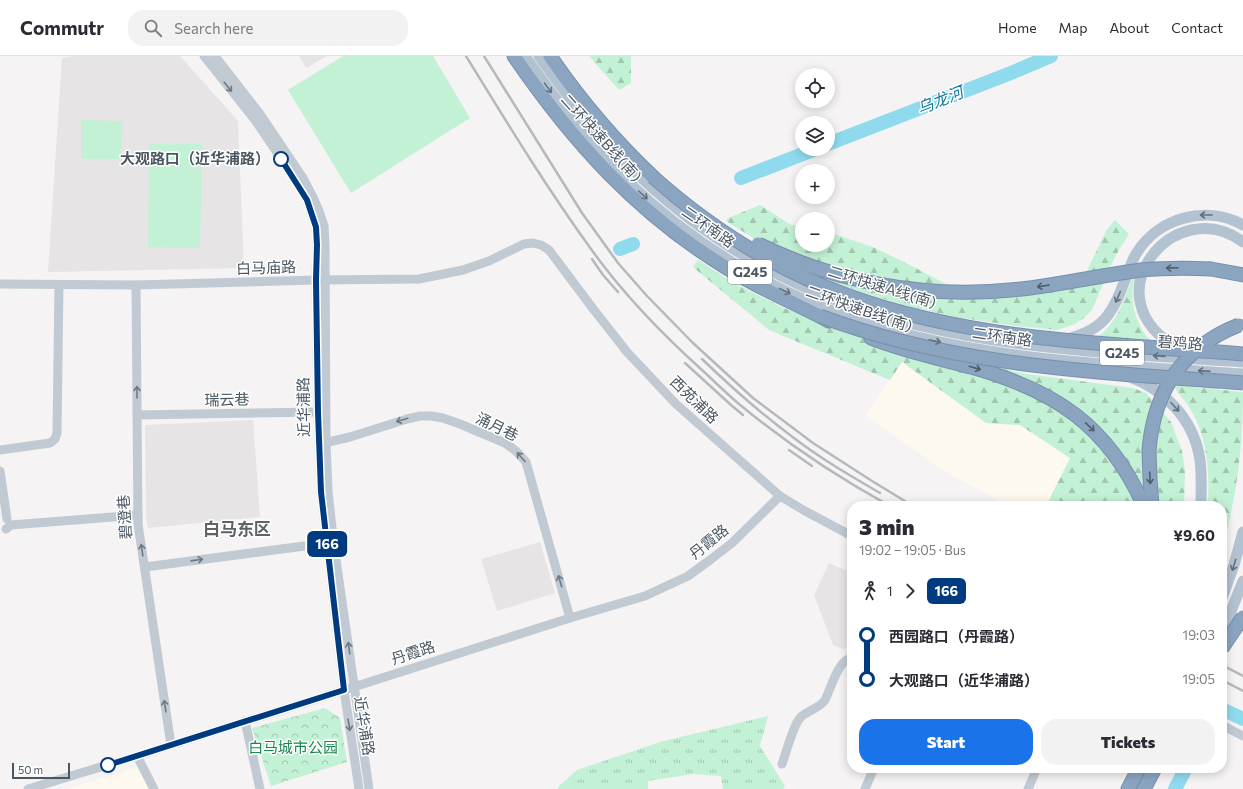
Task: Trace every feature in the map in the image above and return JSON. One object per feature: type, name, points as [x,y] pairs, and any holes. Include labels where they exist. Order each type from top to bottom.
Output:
[{"type":"highway","name":"二环快速B线(南)","points":[[514,56],[575,138],[607,173],[645,208],[683,239],[728,269],[780,298],[820,316],[889,338],[937,350],[982,358],[1066,369],[1243,383]]},
{"type":"highway","name":"二环快速A线(南)","points":[[550,56],[598,119],[623,148],[653,177],[700,216],[733,238],[764,257],[824,286],[890,309],[955,324],[1020,335],[1243,354]]},
{"type":"highway","points":[[653,177],[710,217],[757,244],[821,271],[873,284],[929,291],[972,292],[1030,288],[1155,269],[1211,269],[1243,275]]},
{"type":"highway","points":[[820,316],[841,326],[893,346],[1002,377],[1033,389],[1053,400],[1081,419],[1105,442],[1124,469],[1141,501]]},
{"type":"highway","points":[[1152,501],[1149,470],[1150,441],[1154,416],[1163,394],[1179,369],[1196,351],[1222,333],[1243,324]]},
{"type":"highway","points":[[1227,641],[1243,617]]},
{"type":"highway","points":[[1128,789],[1136,773]]},
{"type":"highway","points":[[1144,789],[1152,773]]},
{"type":"main road","name":"二环南路","points":[[525,56],[554,97],[582,132],[628,182],[679,225],[717,252],[749,271],[784,290],[823,307],[884,328],[964,346],[1050,358]]},
{"type":"main road","name":"二环南路","points":[[539,56],[591,125],[636,173],[682,213],[738,252],[771,271],[827,297],[867,311],[947,332],[1018,343]]},
{"type":"main road","points":[[1018,343],[1037,343],[1068,339],[1084,334],[1097,326],[1104,320],[1113,307],[1137,252],[1148,238],[1170,223],[1186,217],[1208,215],[1230,219],[1243,226]]},
{"type":"main road","points":[[1226,361],[1189,354],[1170,344],[1159,335],[1150,325],[1142,310],[1139,293],[1140,284],[1145,266],[1153,254],[1169,239],[1182,233],[1197,229],[1211,229],[1226,232],[1243,242]]},
{"type":"main road","name":"碧鸡路","points":[[1018,343],[1080,350],[1243,362]]},
{"type":"main road","name":"碧鸡路","points":[[1050,358],[1243,374]]},
{"type":"main road","points":[[1050,358],[1091,365],[1131,377],[1155,390],[1176,407],[1191,429],[1196,443],[1200,471],[1201,501]]},
{"type":"main road","points":[[1227,584],[1243,532]]},
{"type":"main road","points":[[1227,622],[1243,581]]},
{"type":"main road","points":[[1227,627],[1243,602]]},
{"type":"main road","points":[[1227,636],[1243,625]]},
{"type":"main road","points":[[1124,789],[1132,773]]},
{"type":"main road","points":[[1148,789],[1156,773]]},
{"type":"street","name":"近华浦路","points":[[204,56],[255,120],[297,182],[307,200],[316,227],[320,280],[322,444],[321,492],[344,690],[359,789]]},
{"type":"street","name":"近华浦路","points":[[215,56],[260,114],[303,178],[313,197],[324,226],[320,280],[318,412],[369,789]]},
{"type":"street","name":"白马庙路","points":[[0,284],[136,285],[418,279],[438,276],[469,268],[489,261],[524,244],[533,243],[541,245],[548,250]]},
{"type":"street","name":"西苑浦路","points":[[548,250],[622,346],[671,399],[709,435],[780,496],[847,533]]},
{"type":"street","points":[[0,450],[50,444],[55,439],[59,285]]},
{"type":"street","name":"碧澄巷","points":[[136,285],[138,515],[144,567],[171,744]]},
{"type":"street","name":"瑞云巷","points":[[137,415],[318,412]]},
{"type":"street","name":"涌月巷","points":[[322,444],[420,416],[443,418],[505,443],[516,451],[526,462],[570,618]]},
{"type":"street","points":[[0,471],[7,519]]},
{"type":"street","name":"丹霞路","points":[[28,789],[137,756],[570,618],[645,596],[688,576],[732,543],[780,496]]},
{"type":"street","points":[[6,529],[11,525],[138,515]]},
{"type":"street","points":[[144,567],[327,543]]},
{"type":"street","points":[[782,764],[795,727],[800,718],[824,702],[842,663],[847,659]]},
{"type":"street","points":[[245,721],[260,789]]},
{"type":"street","points":[[1227,728],[1243,736]]},
{"type":"street","points":[[137,756],[154,789]]},
{"type":"street","points":[[865,789],[872,773]]},
{"type":"street","points":[[1028,789],[1035,773]]},
{"type":"shaded area","points":[[73,56],[180,56],[238,121],[244,268],[48,272],[62,58]]},
{"type":"shaded area","points":[[299,56],[327,56],[306,68]]},
{"type":"shaded area","points":[[902,361],[986,423],[1020,425],[1071,458],[1049,501],[999,501],[951,475],[865,416]]},
{"type":"shaded area","points":[[253,420],[260,517],[148,528],[146,517],[145,425]]},
{"type":"shaded area","points":[[540,542],[555,593],[497,611],[481,559]]},
{"type":"shaded area","points":[[829,563],[847,571],[847,645],[845,650],[833,645],[814,595]]},
{"type":"shaded area","points":[[138,768],[149,789],[66,789]]},
{"type":"green space","points":[[343,56],[433,56],[470,118],[351,193],[288,90]]},
{"type":"green space","points":[[589,56],[631,56],[631,83],[619,90]]},
{"type":"green space","points":[[81,120],[122,121],[121,159],[81,159]]},
{"type":"green space","points":[[149,144],[202,144],[200,248],[148,247]]},
{"type":"green space","points":[[760,205],[791,225],[795,225],[795,252],[835,252],[835,234],[873,247],[953,288],[1035,282],[1086,273],[1106,231],[1115,220],[1129,234],[1112,263],[1092,310],[1075,324],[1057,330],[1016,326],[956,317],[911,307],[864,293],[824,279],[726,221],[728,218]]},
{"type":"green space","points":[[698,260],[734,283],[784,308],[831,327],[899,347],[1027,374],[1133,388],[1146,393],[1171,422],[1182,451],[1185,471],[1184,501],[1048,501],[1070,458],[1020,425],[986,423],[902,362],[890,380],[769,330],[693,267]]},
{"type":"green space","points":[[1134,273],[1134,311],[1141,327],[1152,343],[1096,338],[1110,325],[1120,309]]},
{"type":"green space","points":[[1173,385],[1243,392],[1242,431],[1238,471],[1232,510],[1227,529],[1227,501],[1208,501],[1208,469],[1205,445],[1191,410]]},
{"type":"green space","name":"白马城市公园","points":[[325,708],[340,718],[347,762],[271,786],[252,728]]},
{"type":"green space","points":[[768,716],[760,746],[785,786],[783,789],[723,789],[721,776],[693,774],[648,781],[648,789],[558,789],[559,786],[577,770],[660,742]]},
{"type":"waterway","name":"乌龙河","points":[[835,141],[1051,56]]},
{"type":"waterway","name":"乌龙河","points":[[741,178],[798,156]]},
{"type":"waterway","name":"乌龙河","points":[[620,249],[633,244]]},
{"type":"waterway","points":[[1227,711],[1243,719]]},
{"type":"waterway","points":[[1175,789],[1183,773]]},
{"type":"railway","points":[[466,56],[574,226],[616,282],[657,327],[734,400],[775,432],[812,459],[882,501]]},
{"type":"railway","points":[[484,56],[582,213],[618,263],[647,296],[693,343],[753,398],[813,443],[905,501]]},
{"type":"railway","points":[[592,259],[603,275],[618,292]]},
{"type":"railway","points":[[702,359],[734,389],[778,426],[834,466],[880,493]]},
{"type":"railway","points":[[685,363],[743,415]]},
{"type":"railway","points":[[789,450],[812,466]]},
{"type":"railway","points":[[1227,668],[1243,676]]},
{"type":"railway","points":[[1227,683],[1243,691]]},
{"type":"bus line","name":"166","points":[[108,765],[344,690],[321,492],[318,412],[316,227],[307,200],[281,159]]},
{"type":"place","name":"大观路口（近华浦路）","points":[[281,159]]},
{"type":"district","name":"白马东区","points":[[237,529]]}]
